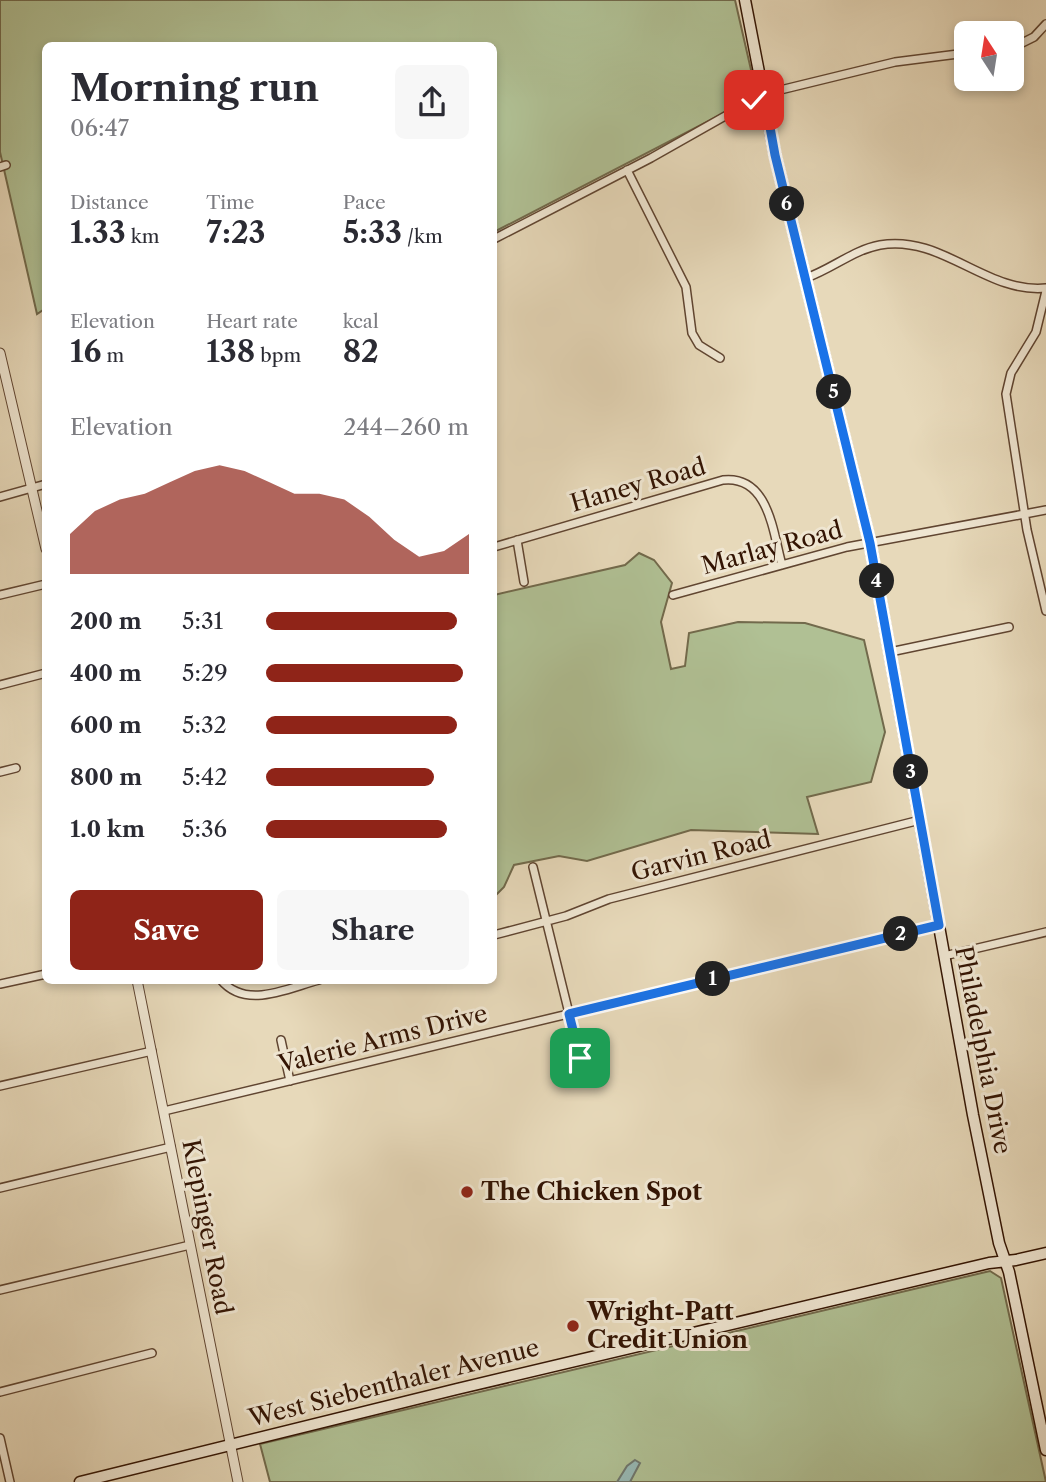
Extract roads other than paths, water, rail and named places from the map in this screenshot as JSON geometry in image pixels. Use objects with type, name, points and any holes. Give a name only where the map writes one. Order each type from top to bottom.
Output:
[{"type":"main road","name":"Philadelphia Drive","points":[[746,0],[775,155],[870,543],[974,1117],[999,1243],[1046,1450]]},
{"type":"main road","name":"West Siebenthaler Avenue","points":[[80,1482],[612,1352],[989,1263],[1046,1253]]},
{"type":"street","points":[[1024,44],[1044,30]]},
{"type":"street","points":[[497,237],[627,170],[764,94],[895,62],[954,54]]},
{"type":"street","points":[[627,170],[685,287],[692,333],[699,345],[720,358]]},
{"type":"street","points":[[806,278],[867,249],[904,244],[934,250],[1002,282],[1046,290],[1036,332],[1011,373],[1006,394],[1025,514],[1046,611]]},
{"type":"street","points":[[0,353],[42,533]]},
{"type":"street","name":"Haney Road","points":[[497,546],[723,480],[736,480],[751,486],[762,498],[782,565]]},
{"type":"street","points":[[0,497],[42,485]]},
{"type":"street","name":"Marlay Road","points":[[673,595],[870,543],[1046,510]]},
{"type":"street","points":[[517,540],[524,582]]},
{"type":"street","points":[[0,595],[42,585]]},
{"type":"street","points":[[890,652],[1009,627]]},
{"type":"street","points":[[0,685],[42,674]]},
{"type":"street","points":[[0,772],[16,768]]},
{"type":"street","name":"Garvin Road","points":[[497,934],[547,922],[609,899],[919,820]]},
{"type":"street","points":[[533,867],[580,1058]]},
{"type":"street","name":"Valerie Arms Drive","points":[[164,1111],[939,925]]},
{"type":"street","points":[[944,956],[1046,932]]},
{"type":"street","points":[[0,984],[42,975]]},
{"type":"street","name":"Klepinger Road","points":[[138,984],[238,1482]]},
{"type":"street","points":[[224,984],[231,990],[253,996],[303,984]]},
{"type":"street","points":[[281,1041],[290,1081]]},
{"type":"street","points":[[0,1086],[152,1051]]},
{"type":"street","points":[[0,1188],[171,1147]]},
{"type":"street","points":[[0,1290],[190,1245]]},
{"type":"street","points":[[0,1392],[152,1353]]},
{"type":"street","points":[[0,1442],[10,1482]]},
{"type":"water","points":[[635,1460],[640,1463],[630,1482],[617,1482],[627,1466]]},
{"type":"place","name":"The Chicken Spot","points":[[467,1192]]},
{"type":"place","name":"Wright-Patt Credit Union","points":[[573,1326]]}]
